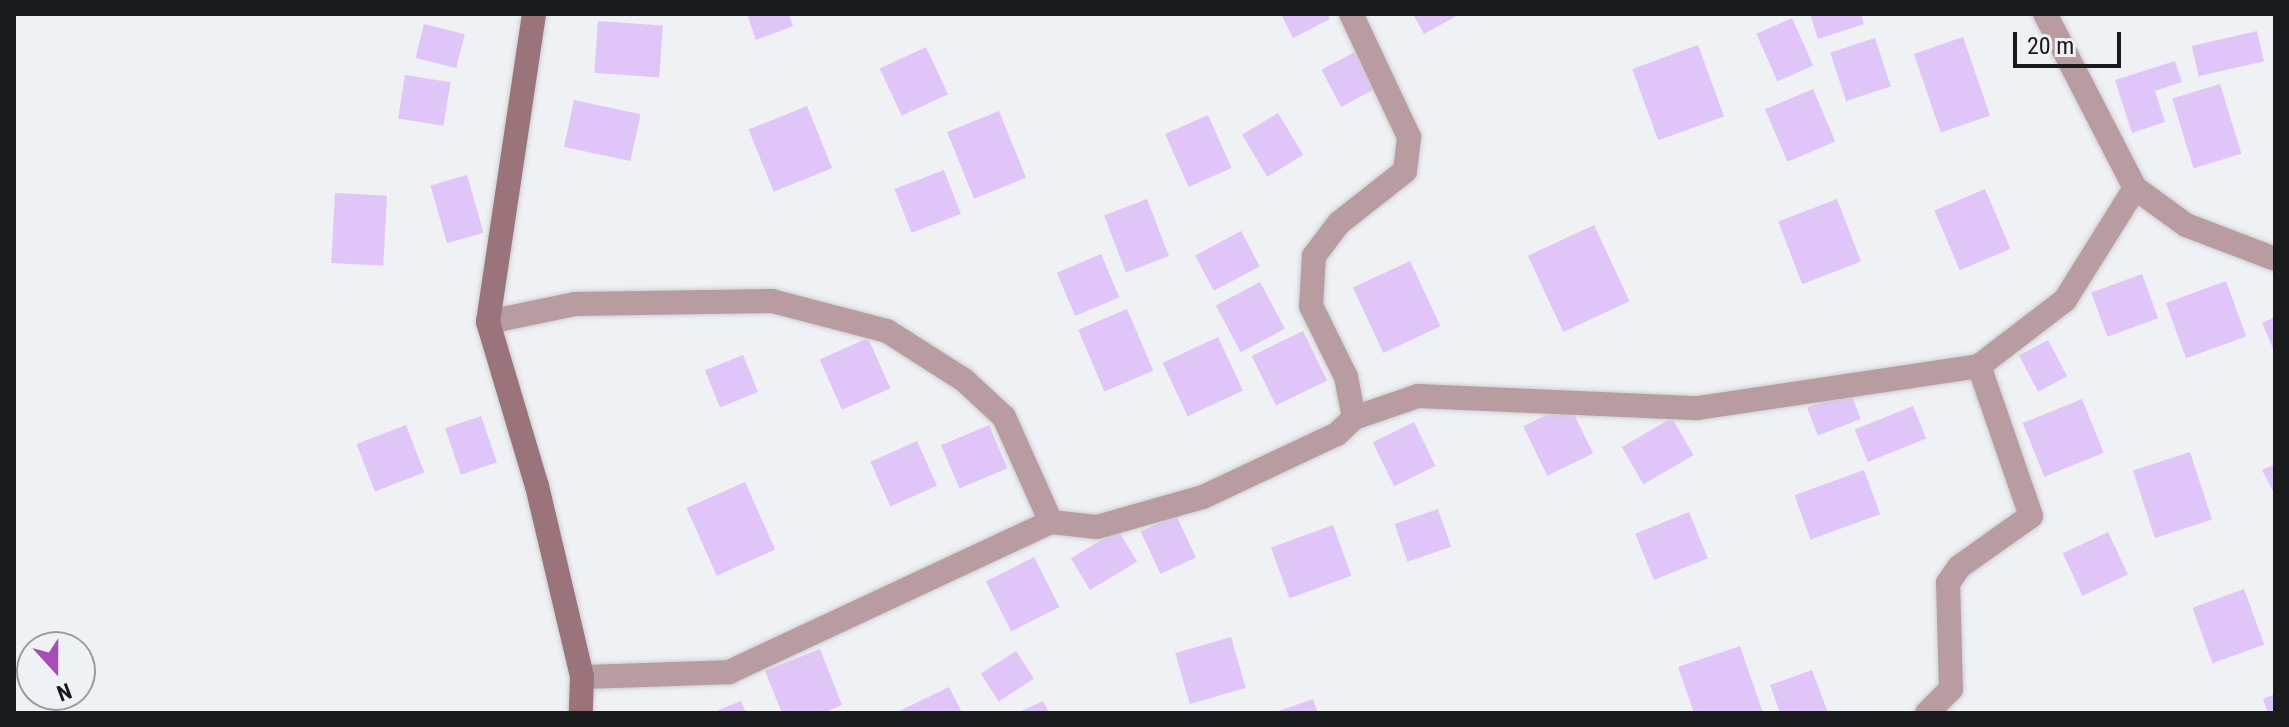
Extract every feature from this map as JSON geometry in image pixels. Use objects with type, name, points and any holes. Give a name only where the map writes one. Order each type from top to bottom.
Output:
[{"type":"street","points":[[534,14],[488,322],[537,486],[582,677],[581,713]]},
{"type":"street","points":[[1351,14],[1409,137],[1405,171],[1339,223],[1314,256],[1311,306],[1346,377],[1354,418]]},
{"type":"street","points":[[2045,14],[2135,188],[2186,225],[2275,259]]},
{"type":"street","points":[[582,677],[729,672],[1051,522],[1097,527],[1203,497],[1337,434],[1354,418],[1418,396],[1698,408],[1979,366],[2065,300],[2135,188]]},
{"type":"street","points":[[488,322],[575,304],[772,301],[887,331],[964,380],[1004,417],[1051,522]]},
{"type":"street","points":[[1927,713],[1951,689],[1948,583],[1959,567],[2031,516],[1979,366]]},
{"type":"building","points":[[747,14],[789,14],[793,26],[756,40]]},
{"type":"building","points":[[1281,14],[1327,14],[1330,19],[1293,38]]},
{"type":"building","points":[[1413,14],[1460,14],[1424,34]]},
{"type":"building","points":[[1810,14],[1861,14],[1864,24],[1818,39]]},
{"type":"building","points":[[1792,18],[1813,66],[1778,81],[1756,34]]},
{"type":"building","points":[[598,21],[663,26],[659,77],[594,73]]},
{"type":"building","points":[[424,24],[465,34],[456,68],[416,58]]},
{"type":"building","points":[[2257,31],[2264,61],[2199,76],[2192,46]]},
{"type":"building","points":[[1963,37],[1990,115],[1941,132],[1914,54]]},
{"type":"building","points":[[1875,38],[1891,87],[1846,101],[1830,53]]},
{"type":"building","points":[[1698,45],[1724,116],[1658,140],[1632,69]]},
{"type":"building","points":[[926,47],[948,94],[902,116],[880,69]]},
{"type":"building","points":[[1355,52],[1375,89],[1341,107],[1321,70]]},
{"type":"building","points":[[2175,61],[2182,82],[2155,91],[2165,122],[2132,133],[2115,80]]},
{"type":"building","points":[[405,75],[450,82],[444,126],[398,118]]},
{"type":"building","points":[[2220,84],[2241,154],[2194,168],[2172,99]]},
{"type":"building","points":[[1813,89],[1835,141],[1787,162],[1765,109]]},
{"type":"building","points":[[574,100],[641,114],[631,161],[564,147]]},
{"type":"building","points":[[807,106],[832,168],[774,192],[749,130]]},
{"type":"building","points":[[999,111],[1026,178],[974,199],[947,132]]},
{"type":"building","points":[[1278,113],[1303,155],[1267,177],[1242,135]]},
{"type":"building","points":[[1208,115],[1232,168],[1189,187],[1165,134]]},
{"type":"building","points":[[944,170],[961,214],[911,233],[895,189]]},
{"type":"building","points":[[467,175],[484,233],[447,243],[430,185]]},
{"type":"building","points":[[1985,189],[2010,249],[1960,270],[1934,210]]},
{"type":"building","points":[[335,193],[387,196],[383,266],[331,263]]},
{"type":"building","points":[[1147,199],[1169,256],[1126,272],[1104,215]]},
{"type":"building","points":[[1837,199],[1861,262],[1802,284],[1778,222]]},
{"type":"building","points":[[1594,225],[1629,301],[1563,332],[1528,256]]},
{"type":"building","points":[[1241,231],[1260,266],[1214,291],[1195,255]]},
{"type":"building","points":[[1101,254],[1119,297],[1075,316],[1057,273]]},
{"type":"building","points":[[1410,261],[1440,326],[1383,353],[1353,288]]},
{"type":"building","points":[[2142,274],[2158,318],[2107,337],[2091,292]]},
{"type":"building","points":[[2226,281],[2246,336],[2186,358],[2166,303]]},
{"type":"building","points":[[1260,282],[1285,329],[1241,352],[1216,305]]},
{"type":"building","points":[[1127,309],[1153,371],[1104,391],[1078,330]]},
{"type":"building","points":[[2275,317],[2275,353],[2262,323]]},
{"type":"building","points":[[1303,331],[1327,380],[1276,405],[1252,356]]},
{"type":"building","points":[[1218,337],[1243,390],[1188,416],[1163,363]]},
{"type":"building","points":[[868,338],[890,388],[842,410],[820,360]]},
{"type":"building","points":[[2048,340],[2067,376],[2038,392],[2019,355]]},
{"type":"building","points":[[743,355],[758,392],[720,407],[705,370]]},
{"type":"building","points":[[1850,391],[1861,419],[1818,435],[1807,407]]},
{"type":"building","points":[[2082,399],[2104,453],[2044,477],[2023,423]]},
{"type":"building","points":[[1569,404],[1593,453],[1547,476],[1523,426]]},
{"type":"building","points":[[1913,406],[1926,438],[1868,462],[1855,430]]},
{"type":"building","points":[[481,416],[497,462],[461,475],[445,428]]},
{"type":"building","points":[[1672,418],[1694,455],[1643,484],[1622,447]]},
{"type":"building","points":[[1414,422],[1435,466],[1394,486],[1373,442]]},
{"type":"building","points":[[406,425],[424,473],[375,492],[357,444]]},
{"type":"building","points":[[989,425],[1007,468],[959,489],[941,445]]},
{"type":"building","points":[[917,441],[937,486],[890,507],[870,462]]},
{"type":"building","points":[[2190,452],[2212,520],[2155,538],[2133,471]]},
{"type":"building","points":[[2275,464],[2275,495],[2262,470]]},
{"type":"building","points":[[1864,470],[1880,514],[1811,539],[1794,495]]},
{"type":"building","points":[[745,482],[775,550],[717,576],[687,508]]},
{"type":"building","points":[[1438,509],[1451,547],[1408,562],[1395,524]]},
{"type":"building","points":[[1689,512],[1708,558],[1654,580],[1635,534]]},
{"type":"building","points":[[1176,515],[1196,558],[1161,574],[1141,531]]},
{"type":"building","points":[[1333,525],[1351,576],[1289,598],[1271,548]]},
{"type":"building","points":[[1118,530],[1137,562],[1090,590],[1071,558]]},
{"type":"building","points":[[2108,532],[2128,575],[2083,596],[2063,553]]},
{"type":"building","points":[[1034,557],[1059,607],[1011,631],[986,582]]},
{"type":"building","points":[[2244,589],[2264,644],[2212,663],[2192,608]]},
{"type":"building","points":[[1231,637],[1246,688],[1190,704],[1175,653]]},
{"type":"building","points":[[1740,646],[1763,713],[1694,713],[1678,667]]},
{"type":"building","points":[[820,649],[842,705],[823,713],[782,713],[765,671]]},
{"type":"building","points":[[1016,651],[1034,679],[999,702],[981,674]]},
{"type":"building","points":[[1812,670],[1828,713],[1780,713],[1770,685]]},
{"type":"building","points":[[949,687],[962,713],[895,713]]},
{"type":"building","points":[[2275,694],[2275,713],[2268,713],[2263,699]]},
{"type":"building","points":[[1313,699],[1318,713],[1273,713]]},
{"type":"building","points":[[741,701],[746,713],[711,713]]},
{"type":"building","points":[[1043,701],[1049,713],[1017,713]]}]
